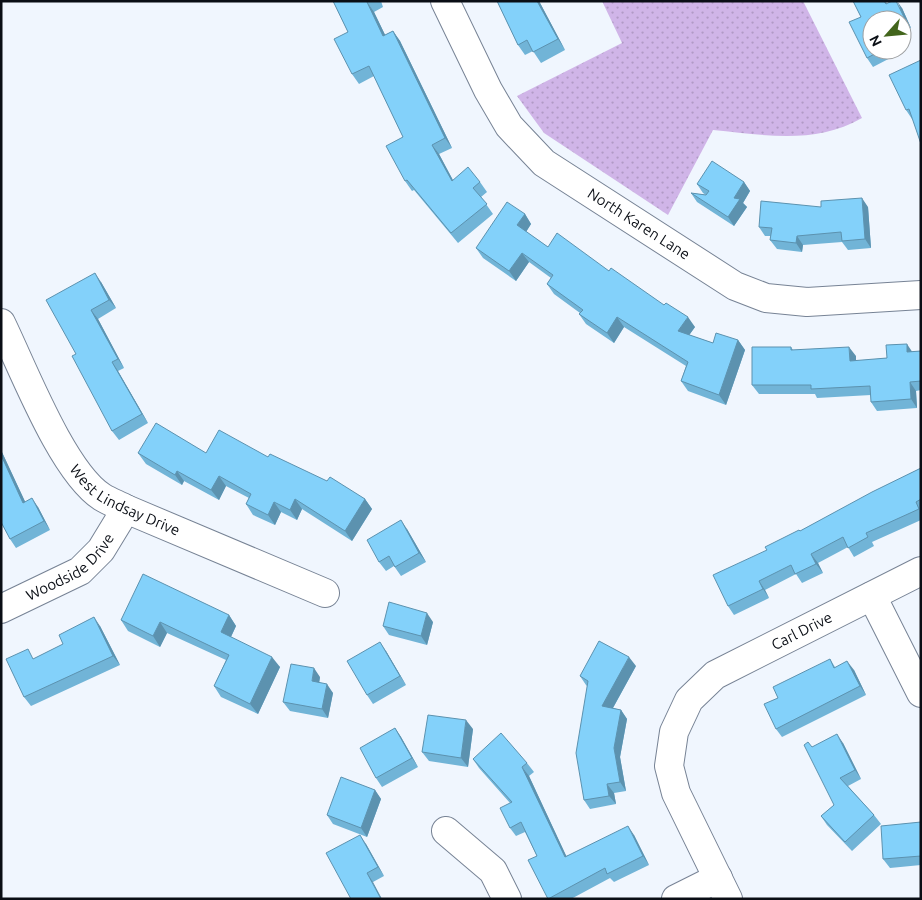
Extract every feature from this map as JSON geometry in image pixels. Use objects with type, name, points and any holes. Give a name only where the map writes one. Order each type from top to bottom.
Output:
[{"type":"street","name":"North Karen Lane","points":[[445,1],[488,90],[509,126],[544,163],[735,286],[766,298],[807,302],[921,295]]},
{"type":"street","name":"West Lindsay Drive","points":[[1,323],[54,434],[74,467],[101,496],[126,509],[325,593]]},
{"type":"street","name":"Woodside Drive","points":[[1,609],[80,571],[101,550],[126,509]]},
{"type":"street","name":"Carl Drive","points":[[723,888],[676,793],[670,766],[674,732],[689,700],[715,675],[921,571]]},
{"type":"street","points":[[872,596],[921,693]]},
{"type":"street","points":[[446,830],[493,871],[507,899]]},
{"type":"street","points":[[676,899],[723,888]]},
{"type":"shaded area","points":[[602,1],[803,1],[862,118],[826,132],[808,135],[771,136],[713,130],[668,215],[544,133],[517,96],[622,43]]},
{"type":"building","points":[[333,1],[368,1],[383,36],[393,31],[445,138],[432,145],[452,181],[468,167],[480,182],[473,188],[487,204],[451,233],[407,180],[405,181],[386,146],[403,137],[369,66],[352,74],[334,39],[348,32]]},
{"type":"building","points":[[497,1],[537,1],[558,39],[533,52],[527,40],[518,45]]},
{"type":"building","points":[[853,1],[884,1],[886,4],[896,1],[900,10],[862,10],[862,48],[849,22],[861,17]]},
{"type":"building","points":[[921,60],[921,144],[909,109],[906,110],[889,75]]},
{"type":"building","points":[[712,161],[744,182],[734,198],[740,199],[728,217],[691,193],[706,195],[709,191],[697,184]]},
{"type":"building","points":[[862,198],[865,239],[842,241],[841,232],[797,236],[796,243],[770,240],[772,228],[759,227],[761,201],[821,207],[821,201]]},
{"type":"building","points":[[507,202],[525,214],[517,225],[548,247],[557,233],[609,271],[611,268],[664,305],[666,303],[688,317],[678,331],[713,343],[716,333],[738,340],[719,395],[681,381],[688,362],[617,317],[607,333],[579,314],[583,310],[547,284],[553,275],[522,253],[509,271],[476,248]]},
{"type":"building","points":[[95,273],[109,300],[91,310],[118,359],[112,362],[142,414],[112,431],[72,356],[76,354],[46,300]]},
{"type":"building","points":[[907,344],[907,352],[921,351],[921,381],[910,382],[911,399],[871,402],[870,386],[811,389],[811,385],[752,385],[752,347],[791,347],[791,350],[849,347],[850,361],[887,358],[886,345]]},
{"type":"building","points":[[156,423],[206,453],[219,430],[268,457],[270,454],[327,481],[330,477],[365,499],[345,531],[295,499],[290,510],[274,502],[268,515],[246,504],[251,494],[219,476],[211,490],[177,471],[175,475],[138,453]]},
{"type":"building","points":[[1,455],[23,503],[32,498],[44,521],[10,539],[1,522]]},
{"type":"building","points":[[921,468],[921,499],[916,502],[919,509],[866,533],[868,537],[848,548],[843,537],[811,554],[816,564],[795,574],[791,565],[759,581],[763,589],[728,606],[713,575],[767,550],[765,547],[800,531]]},
{"type":"building","points":[[401,520],[419,553],[395,567],[389,556],[379,562],[367,540]]},
{"type":"building","points":[[143,574],[229,615],[221,632],[272,657],[250,704],[214,686],[229,655],[160,622],[153,636],[121,620]]},
{"type":"building","points":[[389,602],[427,613],[421,636],[383,626]]},
{"type":"building","points":[[94,617],[113,656],[24,697],[6,659],[28,649],[33,659],[63,644],[59,635]]},
{"type":"building","points":[[599,641],[629,657],[602,706],[621,710],[614,748],[620,782],[607,784],[609,796],[584,800],[576,753],[588,681],[580,676]]},
{"type":"building","points":[[380,642],[400,676],[367,695],[347,661]]},
{"type":"building","points":[[830,659],[834,668],[847,661],[860,686],[776,729],[764,704],[778,698],[773,687]]},
{"type":"building","points":[[291,664],[314,668],[312,681],[327,684],[322,709],[283,702]]},
{"type":"building","points":[[428,715],[466,720],[461,758],[422,752]]},
{"type":"building","points":[[395,728],[412,758],[376,778],[360,748]]},
{"type":"building","points":[[501,733],[527,763],[522,767],[565,857],[628,826],[643,856],[607,874],[605,868],[548,899],[528,860],[537,856],[521,822],[510,828],[500,808],[512,802],[473,759]]},
{"type":"building","points":[[837,734],[855,770],[840,778],[874,815],[845,842],[821,816],[834,805],[804,745],[808,742],[812,747]]},
{"type":"building","points":[[341,777],[375,790],[361,828],[327,815]]},
{"type":"building","points":[[921,822],[921,856],[883,859],[881,826]]},
{"type":"building","points":[[360,835],[378,867],[367,873],[381,899],[351,899],[326,853]]}]
